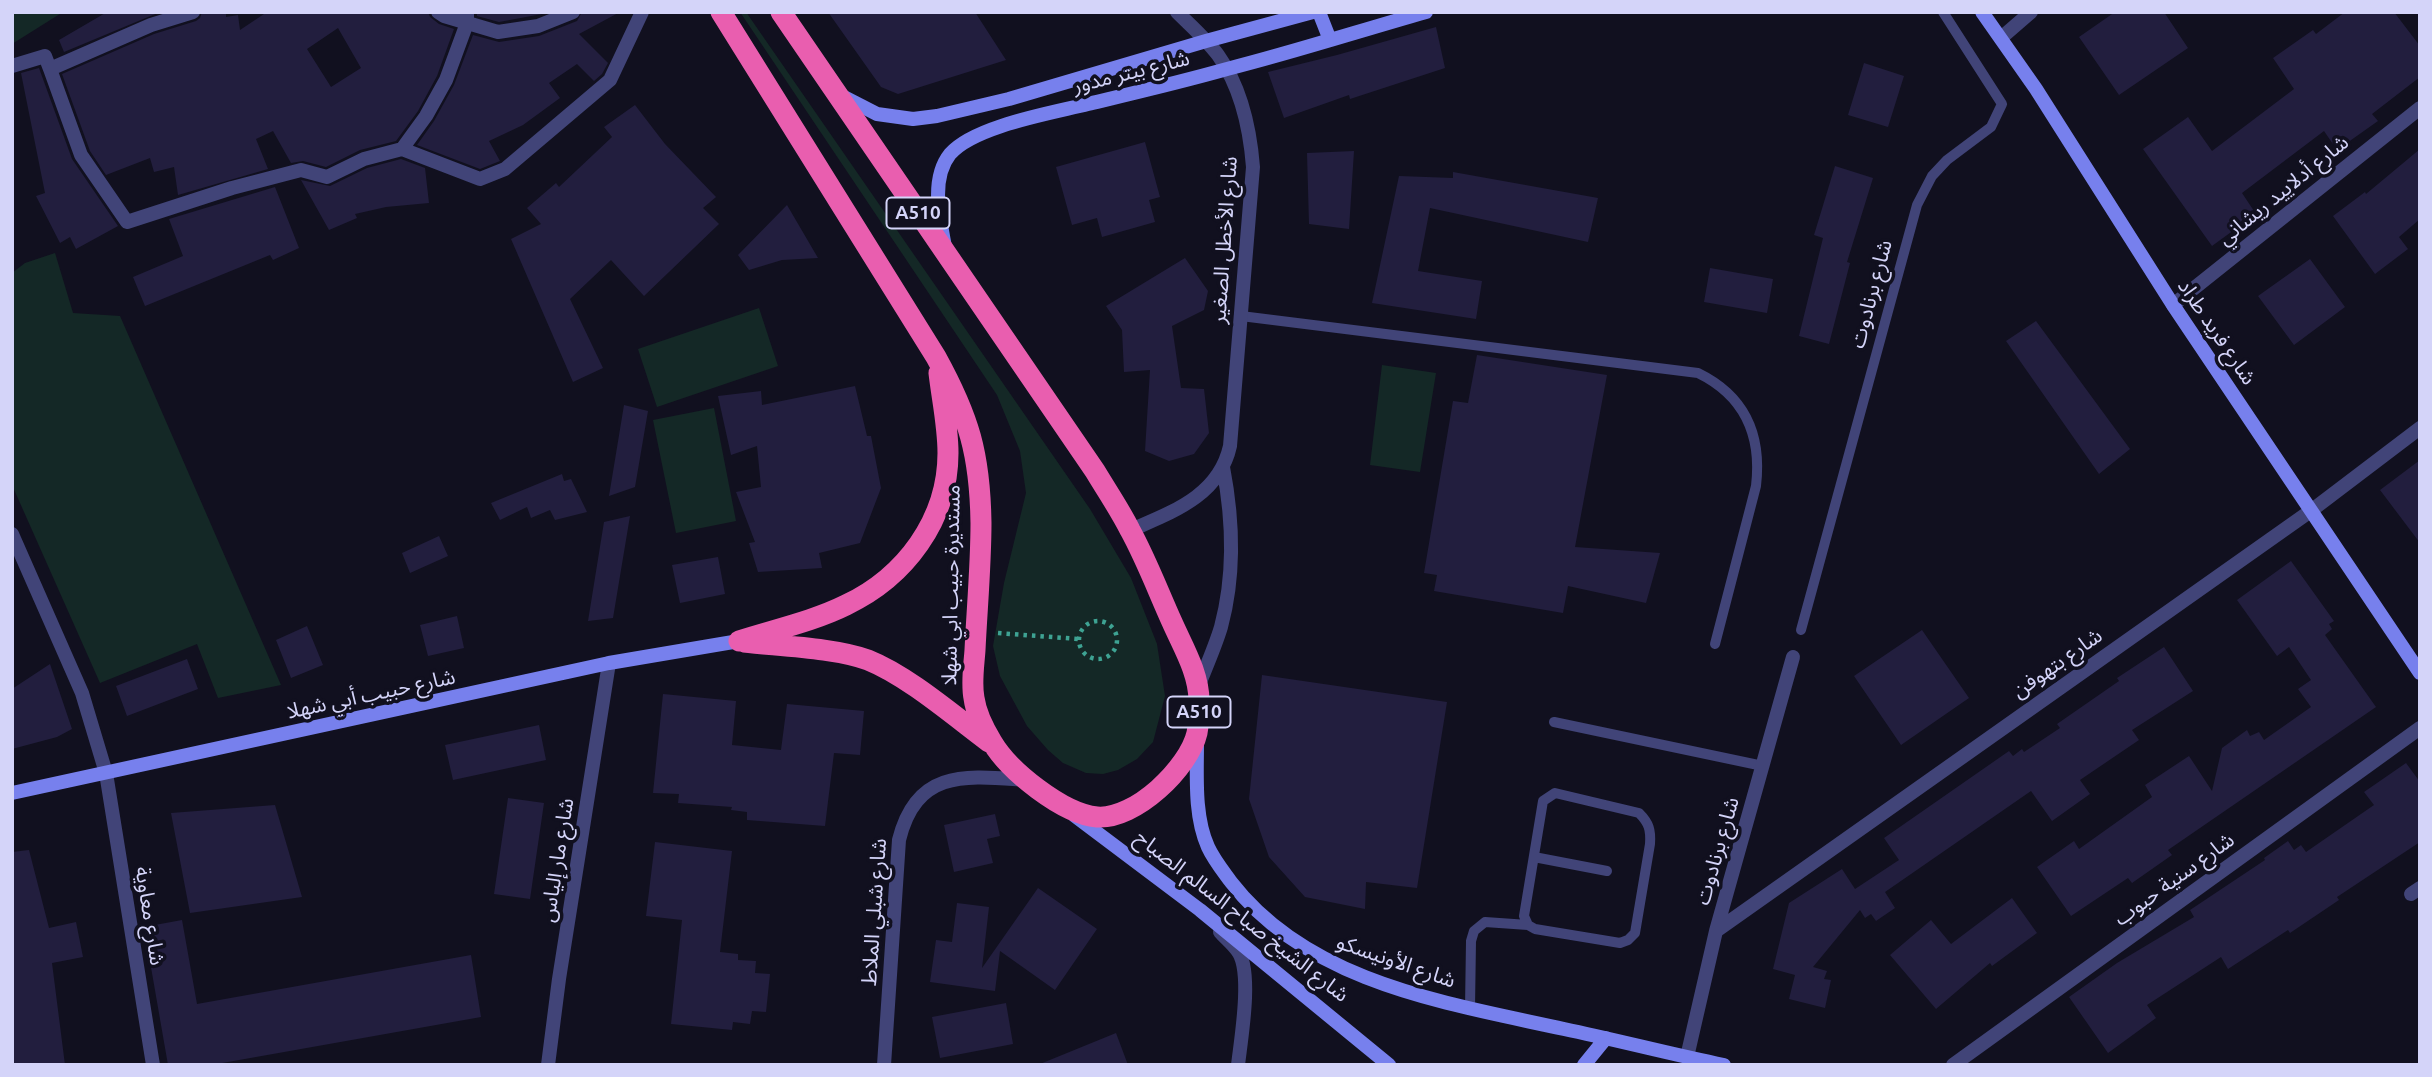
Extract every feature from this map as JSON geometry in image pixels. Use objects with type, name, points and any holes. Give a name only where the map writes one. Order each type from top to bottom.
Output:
[{"type":"highway","name":"A510","points":[[781,12],[946,254]]},
{"type":"highway","name":"A510","points":[[722,14],[936,357]]},
{"type":"highway","name":"مستديرة حبيب ابي شهلا","points":[[936,357],[971,430],[979,479],[981,525],[973,697],[981,720],[994,746],[1056,803],[1098,817],[1114,815],[1147,798],[1183,763],[1197,734],[1198,687],[1189,659],[1130,530],[1057,413],[946,254]]},
{"type":"highway","points":[[739,641],[842,607],[862,597],[883,583],[919,546],[939,508],[946,478],[946,422],[936,357]]},
{"type":"highway","points":[[739,641],[867,659],[897,676],[994,746]]},
{"type":"street","points":[[50,69],[151,25],[193,12]]},
{"type":"street","points":[[438,12],[467,18],[498,32],[538,26],[573,12]]},
{"type":"street","points":[[12,66],[44,56],[81,155],[127,222],[232,188],[302,170],[327,177],[364,159],[402,149],[480,179],[505,169],[610,80],[642,12]]},
{"type":"street","name":"شارع الأخطل الصغير","points":[[1177,12],[1206,41],[1227,69],[1246,123],[1253,167],[1230,446],[1223,467]]},
{"type":"street","name":"شارع بيتر مدور","points":[[836,92],[877,114],[913,119],[937,116],[1009,99],[1312,12]]},
{"type":"street","points":[[1319,12],[1330,40]]},
{"type":"street","name":"شارع بيتر مدور","points":[[946,254],[938,200],[939,184],[948,157],[968,140],[1024,120],[1227,69],[1426,12]]},
{"type":"street","name":"شارع فريد طراد","points":[[1982,12],[2173,305],[2420,673]]},
{"type":"street","points":[[2001,38],[2031,12]]},
{"type":"street","points":[[402,149],[426,116],[446,80],[467,18]]},
{"type":"street","name":"شارع أدلاييد ريشاني","points":[[2173,305],[2420,108]]},
{"type":"street","name":"شارع بتهوفن","points":[[1717,931],[2312,510],[2420,428]]},
{"type":"street","points":[[1130,530],[1187,504],[1214,482],[1223,467]]},
{"type":"street","points":[[1198,687],[1221,625],[1230,562],[1230,508],[1223,467]]},
{"type":"street","name":"شارع معاوية","points":[[12,534],[82,693],[106,773],[153,1065]]},
{"type":"street","name":"شارع حبيب أبي شهلا","points":[[12,793],[609,663],[739,641]]},
{"type":"street","name":"شارع برنادوت","points":[[1687,1057],[1717,931],[1793,657]]},
{"type":"street","name":"شارع مار إلياس","points":[[548,1065],[609,663]]},
{"type":"street","name":"شارع سنية حبوب","points":[[1953,1065],[2420,728]]},
{"type":"street","name":"شارع الأونيسكو","points":[[1197,734],[1201,825],[1208,847],[1220,868],[1255,910],[1302,947],[1328,961],[1417,994],[1724,1065]]},
{"type":"street","name":"شارع شبلي الملاط","points":[[884,1065],[899,840],[908,815],[915,804],[938,785],[965,776],[1028,779]]},
{"type":"street","name":"شارع الشيخ صباح السالم الصباح","points":[[1056,803],[1200,910],[1389,1065]]},
{"type":"street","points":[[1200,910],[1239,954],[1244,969],[1244,1017],[1238,1065]]},
{"type":"street","points":[[1584,1065],[1606,1038]]},
{"type":"lane","name":"شارع برنادوت","points":[[1801,630],[1916,205],[1932,176],[1947,160],[1992,127],[2001,104],[1943,12]]},
{"type":"lane","points":[[1241,316],[1698,373],[1713,381],[1744,412],[1753,430],[1758,467],[1756,486],[1715,644]]},
{"type":"lane","points":[[1555,722],[1763,766]]},
{"type":"lane","points":[[1470,1008],[1471,941],[1474,931],[1485,922],[1528,925],[1535,929],[1620,943],[1635,933],[1651,831],[1647,821],[1639,813],[1555,793],[1543,801],[1524,916],[1528,925]]},
{"type":"lane","points":[[1534,857],[1607,871]]},
{"type":"path","points":[[1097,620],[1113,628],[1117,640],[1113,652],[1095,659],[1084,654],[1078,639],[1085,625],[1097,620]]},
{"type":"path","points":[[976,631],[1078,639]]},
{"type":"green space","points":[[12,12],[63,12],[12,44]]},
{"type":"green space","points":[[740,12],[746,12],[1090,509],[1131,578],[1157,644],[1165,696],[1153,742],[1137,759],[1118,770],[1103,774],[1086,773],[1063,763],[1027,726],[1000,676],[993,646],[1004,583],[1026,493],[1020,451],[997,395]]},
{"type":"green space","points":[[55,253],[73,313],[120,316],[281,685],[218,698],[197,644],[100,683],[12,485],[12,273],[25,263]]},
{"type":"green space","points":[[759,308],[778,366],[657,407],[638,349]]},
{"type":"green space","points":[[1382,365],[1436,373],[1420,472],[1370,465]]},
{"type":"green space","points":[[714,408],[736,521],[676,533],[653,420]]},
{"type":"building","points":[[107,12],[160,12],[64,52],[59,40]]},
{"type":"building","points":[[202,12],[226,12],[226,17],[238,15],[240,30],[267,12],[428,12],[439,24],[454,29],[437,76],[418,111],[396,141],[360,150],[326,167],[303,161],[291,163],[273,131],[256,139],[268,169],[178,195],[174,167],[154,172],[150,158],[106,175],[90,151],[62,74],[154,34],[200,18]],"holes":[[[338,28],[361,68],[331,87],[307,49]]]},
{"type":"building","points":[[477,12],[542,14],[499,22],[477,16]]},
{"type":"building","points":[[582,12],[620,12],[579,34],[608,63],[602,74],[594,81],[577,64],[549,83],[560,98],[523,125],[489,141],[500,161],[480,169],[417,145],[454,85],[473,35],[499,42],[539,36],[577,21]]},
{"type":"building","points":[[828,12],[975,12],[1006,60],[898,94],[881,87]]},
{"type":"building","points":[[2115,12],[2164,12],[2188,48],[2119,95],[2079,37]]},
{"type":"building","points":[[2345,12],[2394,12],[2420,46],[2420,77],[2372,114],[2378,121],[2337,150],[2324,131],[2242,193],[2256,214],[2212,246],[2143,149],[2188,117],[2212,151],[2294,89],[2273,58],[2313,30],[2316,34]]},
{"type":"building","points":[[1436,27],[1445,68],[1350,99],[1349,95],[1284,118],[1268,72]]},
{"type":"building","points":[[1864,63],[1904,76],[1888,127],[1848,115]]},
{"type":"building","points":[[39,68],[72,159],[118,226],[76,249],[70,237],[60,243],[36,196],[45,193],[21,73]]},
{"type":"building","points":[[635,105],[665,144],[716,197],[703,208],[719,224],[644,296],[611,260],[570,299],[603,368],[573,382],[511,239],[541,224],[527,208],[556,183],[559,187],[612,137],[604,127]]},
{"type":"building","points":[[1145,142],[1160,197],[1149,200],[1155,222],[1102,237],[1097,218],[1072,225],[1056,167]]},
{"type":"building","points":[[2420,149],[2420,219],[2399,237],[2408,249],[2375,274],[2333,216],[2365,192],[2366,194]]},
{"type":"building","points":[[1354,151],[1349,229],[1309,224],[1307,153]]},
{"type":"building","points":[[401,159],[425,168],[429,203],[386,207],[355,214],[357,218],[329,230],[301,180],[330,186],[367,168]]},
{"type":"building","points":[[1835,166],[1873,178],[1847,262],[1850,263],[1829,344],[1799,336],[1823,238],[1814,235]]},
{"type":"building","points":[[1453,172],[1598,198],[1588,242],[1430,208],[1418,271],[1482,281],[1476,319],[1372,303],[1399,176],[1453,178]]},
{"type":"building","points":[[275,187],[299,248],[273,260],[270,255],[145,306],[133,277],[183,256],[169,219]]},
{"type":"building","points":[[787,205],[818,258],[782,260],[749,270],[738,255]]},
{"type":"building","points":[[1185,258],[1208,291],[1204,310],[1172,326],[1181,388],[1204,389],[1209,433],[1194,454],[1169,461],[1145,451],[1150,370],[1124,372],[1122,330],[1106,306]]},
{"type":"building","points":[[2310,259],[2345,307],[2294,345],[2258,296]]},
{"type":"building","points":[[1710,268],[1773,279],[1767,313],[1704,302]]},
{"type":"building","points":[[2036,321],[2130,449],[2099,474],[2006,341]]},
{"type":"building","points":[[1477,355],[1607,375],[1575,547],[1660,553],[1646,603],[1568,586],[1563,613],[1434,591],[1437,575],[1424,573],[1453,401],[1468,403]]},
{"type":"building","points":[[855,386],[867,436],[871,436],[881,488],[860,543],[819,553],[822,568],[758,572],[749,543],[755,542],[736,492],[761,487],[757,446],[731,455],[718,396],[761,391],[762,405]]},
{"type":"building","points":[[624,405],[648,411],[635,487],[609,496]]},
{"type":"building","points":[[2420,460],[2420,543],[2380,490]]},
{"type":"building","points":[[562,474],[564,481],[571,479],[587,512],[555,520],[550,510],[531,518],[527,507],[500,520],[491,503]]},
{"type":"building","points":[[630,516],[613,618],[588,621],[604,522]]},
{"type":"building","points":[[439,536],[448,556],[410,573],[402,553]]},
{"type":"building","points":[[718,557],[725,594],[680,603],[672,565]]},
{"type":"building","points":[[2291,561],[2334,621],[2329,624],[2332,629],[2325,635],[2376,707],[2168,850],[2172,855],[2132,883],[2128,878],[2071,916],[2037,867],[2074,841],[2079,849],[2152,797],[2145,785],[2189,756],[2212,791],[2222,748],[2247,730],[2250,736],[2259,732],[2264,740],[2311,707],[2298,689],[2311,680],[2289,647],[2277,656],[2237,600]]},
{"type":"building","points":[[457,616],[464,648],[428,656],[420,625]]},
{"type":"building","points":[[307,626],[323,665],[291,678],[276,640]]},
{"type":"building","points":[[1922,630],[1969,698],[1901,745],[1854,676]]},
{"type":"building","points":[[2164,647],[2193,691],[2132,730],[2139,740],[2080,780],[2090,794],[2052,821],[2031,791],[1885,892],[1895,908],[1876,921],[1871,914],[1865,918],[1860,910],[1813,967],[1827,971],[1824,979],[1831,980],[1825,1008],[1789,999],[1795,975],[1773,969],[1789,903],[1842,869],[1855,889],[1899,860],[1884,838],[2009,751],[2013,756],[2022,749],[2024,752],[2060,728],[2057,724],[2119,681],[2117,678]]},
{"type":"building","points":[[187,659],[198,689],[127,716],[116,686]]},
{"type":"building","points":[[50,664],[72,729],[57,737],[12,749],[12,689]]},
{"type":"building","points":[[1262,675],[1447,702],[1417,888],[1366,882],[1365,909],[1305,897],[1269,857],[1249,799]]},
{"type":"building","points":[[663,694],[736,701],[732,745],[781,750],[787,704],[864,711],[860,755],[834,753],[825,826],[747,820],[747,812],[731,810],[732,807],[678,803],[679,794],[653,793]]},
{"type":"building","points":[[539,725],[546,760],[453,780],[445,745]]},
{"type":"building","points":[[2406,763],[2420,782],[2420,842],[2337,897],[2339,900],[2290,933],[2288,930],[2228,969],[2221,957],[2147,1005],[2156,1018],[2108,1053],[2069,997],[2117,963],[2194,917],[2190,910],[2265,860],[2264,858],[2288,841],[2294,850],[2301,845],[2306,852],[2374,805],[2364,792]]},
{"type":"building","points":[[508,798],[544,803],[530,899],[494,894]]},
{"type":"building","points":[[275,805],[302,897],[190,913],[171,813]]},
{"type":"building","points":[[995,814],[1000,836],[987,839],[993,863],[954,872],[944,825]]},
{"type":"building","points":[[655,842],[732,851],[720,952],[738,954],[738,960],[756,961],[755,973],[770,974],[766,1012],[752,1011],[750,1024],[733,1022],[732,1030],[671,1024],[682,920],[646,916]]},
{"type":"building","points":[[29,850],[49,928],[76,922],[83,957],[52,963],[65,1065],[12,1065],[12,852]]},
{"type":"building","points":[[1038,888],[1097,929],[1055,990],[1000,951],[995,991],[930,982],[936,940],[952,942],[957,903],[989,907],[982,968]]},
{"type":"building","points":[[2012,898],[2037,933],[1992,966],[1990,963],[1936,1009],[1890,955],[1931,920],[1951,944]]},
{"type":"building","points":[[182,920],[197,1004],[471,955],[481,1017],[211,1065],[168,1065],[144,927]]},
{"type":"building","points":[[1006,1003],[1013,1044],[940,1058],[932,1017]]},
{"type":"building","points":[[1116,1033],[1128,1065],[1040,1065],[1040,1064]]}]
